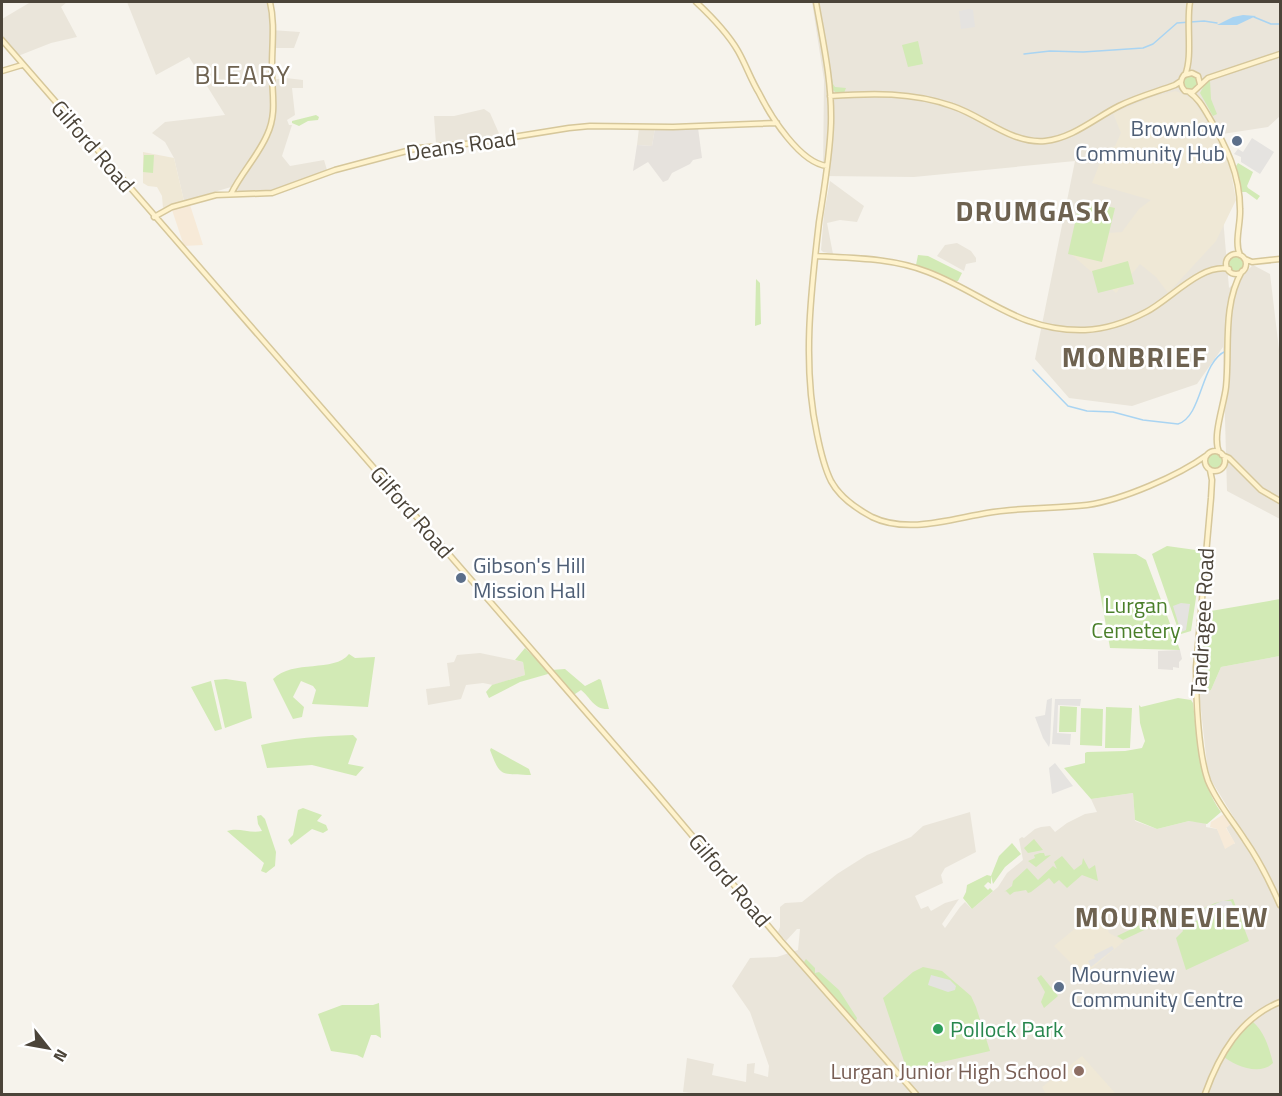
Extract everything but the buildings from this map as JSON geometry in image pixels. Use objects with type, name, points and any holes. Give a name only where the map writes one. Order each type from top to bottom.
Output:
[{"type":"street","points":[[231,194],[267,136],[273,113],[273,22],[270,2]]},
{"type":"street","points":[[696,2],[723,30],[738,50],[757,91],[777,123],[811,160],[828,166]]},
{"type":"street","points":[[816,2],[827,59],[831,123],[828,166],[816,256],[809,357],[811,407],[820,450],[832,482],[853,505],[874,518],[907,525],[1009,510],[1083,505],[1132,494],[1208,455],[1220,453],[1261,490],[1281,501]]},
{"type":"street","points":[[830,96],[893,94],[919,96],[965,110],[1015,137],[1039,141],[1069,134],[1123,104],[1181,81],[1188,66],[1190,2]]},
{"type":"street","name":"Gilford Road","points":[[2,40],[916,1095]]},
{"type":"street","points":[[1170,87],[1193,92],[1208,78],[1281,54]]},
{"type":"street","points":[[2,71],[22,65]]},
{"type":"street","points":[[1188,66],[1196,75],[1199,100]]},
{"type":"street","points":[[1185,75],[1208,78]]},
{"type":"street","points":[[1181,81],[1181,86],[1199,100],[1233,162],[1239,194],[1238,238],[1245,267]]},
{"type":"street","name":"Deans Road","points":[[154,217],[186,202],[216,195],[272,193],[335,170],[418,148],[480,143],[569,128],[777,123]]},
{"type":"street","points":[[1236,284],[1230,271],[1229,258],[1238,238]]},
{"type":"street","points":[[816,256],[903,264],[936,275],[1022,320],[1044,327],[1092,329],[1119,323],[1144,313],[1203,273],[1217,268],[1236,254],[1252,262]]},
{"type":"street","points":[[1209,469],[1206,463],[1217,438],[1226,386],[1231,308],[1236,284],[1245,267],[1252,262],[1281,259]]},
{"type":"street","points":[[1217,268],[1242,272]]},
{"type":"street","points":[[1217,438],[1220,453],[1225,461],[1224,465]]},
{"type":"street","points":[[1193,464],[1202,464],[1209,469],[1218,470],[1224,465],[1236,466]]},
{"type":"street","name":"Tandragee Road","points":[[1209,469],[1212,480],[1196,686],[1203,762],[1208,781],[1217,798],[1259,862],[1281,905]]},
{"type":"street","name":"Tandragee Road","points":[[1212,480],[1218,470]]},
{"type":"street","points":[[1205,1095],[1226,1047],[1257,1014],[1281,1002]]},
{"type":"shaded area","points":[[67,2],[61,7],[77,37],[51,43],[18,56],[2,36],[2,19],[29,3]]},
{"type":"shaded area","points":[[127,2],[267,2],[271,30],[300,32],[294,48],[271,48],[269,80],[286,78],[303,80],[303,88],[292,88],[295,115],[287,120],[289,125],[292,125],[282,156],[290,166],[324,160],[327,170],[277,190],[239,191],[231,187],[184,201],[174,158],[165,142],[152,133],[165,122],[225,115],[189,57],[156,75]]},
{"type":"shaded area","points":[[812,2],[1280,2],[1280,116],[1268,127],[1216,135],[1229,288],[1253,265],[1270,274],[1280,358],[1280,519],[1227,491],[1223,347],[1197,384],[1132,406],[1069,398],[1035,359],[1075,161],[914,177],[823,176],[824,80]]},
{"type":"shaded area","points":[[973,10],[975,27],[961,29],[959,11]]},
{"type":"shaded area","points":[[1176,91],[1193,99],[1220,144],[1230,167],[1236,200],[1216,241],[1168,293],[1156,277],[1140,264],[1116,293],[1072,255],[1097,224],[1109,233],[1122,232],[1139,209],[1151,200],[1092,183],[1105,150],[1115,146],[1121,133],[1113,113],[1155,96]]},
{"type":"shaded area","points":[[484,109],[490,113],[501,138],[436,144],[434,116],[454,116]]},
{"type":"shaded area","points":[[639,128],[655,128],[652,146],[637,145]]},
{"type":"shaded area","points":[[655,128],[698,128],[702,158],[693,160],[690,164],[672,173],[668,180],[663,182],[648,162],[633,171],[637,145],[652,146]]},
{"type":"shaded area","points":[[1252,138],[1274,152],[1260,174],[1241,162],[1241,157],[1234,154],[1238,149],[1243,152]]},
{"type":"shaded area","points":[[143,152],[174,158],[184,201],[163,208],[162,196],[157,187],[143,183]]},
{"type":"shaded area","points":[[830,181],[864,206],[857,222],[840,220],[827,223],[833,254],[821,250]]},
{"type":"shaded area","points":[[190,205],[203,245],[184,246],[172,210]]},
{"type":"shaded area","points":[[957,243],[971,251],[976,258],[976,262],[966,264],[964,271],[937,256],[945,245]]},
{"type":"shaded area","points":[[1181,603],[1190,604],[1186,630],[1181,632],[1173,606]]},
{"type":"shaded area","points":[[1180,650],[1182,659],[1179,662],[1179,668],[1158,669],[1158,651]]},
{"type":"shaded area","points":[[480,653],[523,662],[525,675],[493,685],[483,683],[466,685],[461,699],[428,705],[426,689],[450,686],[447,663],[454,662],[457,655]]},
{"type":"shaded area","points":[[1280,656],[1280,1094],[699,1094],[683,1092],[687,1058],[714,1064],[712,1075],[746,1082],[747,1064],[755,1063],[754,1073],[768,1077],[769,1066],[750,1012],[732,986],[750,958],[777,957],[798,950],[800,929],[797,929],[786,941],[778,932],[780,907],[785,903],[802,902],[837,874],[867,855],[911,837],[923,826],[970,812],[976,852],[945,868],[941,875],[943,883],[915,896],[921,909],[928,906],[931,911],[945,903],[959,899],[942,924],[945,928],[965,902],[972,909],[998,887],[1007,873],[1023,860],[1019,839],[1041,827],[1050,826],[1055,832],[1085,814],[1097,812],[1091,799],[1133,793],[1135,821],[1157,829],[1189,821],[1203,822],[1206,827],[1217,829],[1220,835],[1235,844],[1226,827],[1236,821],[1211,780],[1207,764],[1199,692],[1211,690],[1221,667]]},
{"type":"shaded area","points":[[1052,698],[1049,747],[1035,717],[1045,715],[1047,700]]},
{"type":"shaded area","points":[[1055,699],[1081,699],[1080,706],[1058,705],[1057,733],[1071,734],[1070,745],[1052,744]]},
{"type":"shaded area","points":[[1055,763],[1073,786],[1052,794],[1049,768]]},
{"type":"shaded area","points":[[1224,814],[1231,824],[1226,828],[1235,843],[1225,849],[1217,829],[1210,827],[1211,822]]},
{"type":"shaded area","points":[[1222,901],[1231,901],[1234,908],[1223,913],[1221,909],[1185,926],[1183,918]]},
{"type":"shaded area","points":[[1101,907],[1109,933],[1124,941],[1088,972],[1082,974],[1054,946]]},
{"type":"shaded area","points":[[1112,946],[1114,949],[1091,967],[1088,961],[1095,958],[1094,955]]},
{"type":"shaded area","points":[[931,975],[950,980],[956,986],[955,990],[948,992],[928,985]]},
{"type":"shaded area","name":"Lurgan Junior High School","points":[[1082,1056],[1116,1094],[1046,1094],[1042,1087]]},
{"type":"green space","points":[[821,20],[833,84],[835,87],[846,88],[844,93],[836,93],[832,89]]},
{"type":"green space","points":[[918,41],[923,64],[908,67],[902,45]]},
{"type":"green space","points":[[1190,75],[1198,83],[1190,91],[1182,83]]},
{"type":"green space","points":[[1210,80],[1211,99],[1217,114],[1213,116],[1200,93],[1206,82]]},
{"type":"green space","points":[[316,115],[319,117],[318,120],[308,121],[299,126],[292,123],[292,121]]},
{"type":"green space","points":[[144,155],[154,155],[153,173],[143,172]]},
{"type":"green space","points":[[1238,163],[1253,172],[1247,186],[1260,196],[1257,200],[1246,192],[1241,192],[1236,166]]},
{"type":"green space","points":[[1080,200],[1115,208],[1102,262],[1068,254]]},
{"type":"green space","points":[[918,255],[928,256],[962,273],[958,281],[916,265]]},
{"type":"green space","points":[[1236,255],[1244,263],[1236,271],[1228,263]]},
{"type":"green space","points":[[1128,261],[1134,284],[1098,293],[1092,271]]},
{"type":"green space","points":[[756,279],[760,283],[761,324],[755,326]]},
{"type":"green space","points":[[1215,453],[1223,461],[1215,469],[1207,461]]},
{"type":"green space","points":[[1167,546],[1203,551],[1191,631],[1181,634],[1152,554]]},
{"type":"green space","name":"Lurgan Cemetery","points":[[1093,553],[1136,554],[1146,560],[1180,650],[1110,648]]},
{"type":"green space","points":[[1280,599],[1280,656],[1221,667],[1211,690],[1201,692],[1205,612]]},
{"type":"green space","points":[[525,648],[547,670],[548,674],[520,682],[489,698],[486,692],[492,685],[525,675],[523,662],[515,660]]},
{"type":"green space","points":[[349,654],[355,658],[375,657],[368,707],[312,704],[316,690],[313,686],[301,681],[293,697],[304,707],[302,717],[293,719],[273,679],[291,669],[334,663]]},
{"type":"green space","points":[[565,669],[585,686],[601,680],[609,709],[596,706],[581,690],[572,696],[551,670]]},
{"type":"green space","points":[[214,680],[246,682],[252,718],[225,728]]},
{"type":"green space","points":[[211,681],[222,729],[215,731],[191,687]]},
{"type":"green space","points":[[1178,698],[1191,700],[1193,703],[1203,773],[1213,800],[1221,812],[1207,824],[1189,821],[1157,829],[1135,820],[1133,793],[1091,799],[1064,768],[1085,763],[1087,752],[1142,748],[1145,741],[1140,723],[1139,705],[1141,707]]},
{"type":"green space","points":[[1060,706],[1077,707],[1076,732],[1059,732]]},
{"type":"green space","points":[[1106,707],[1132,708],[1130,748],[1105,748]]},
{"type":"green space","points":[[1081,708],[1103,709],[1102,746],[1080,745]]},
{"type":"green space","points":[[353,735],[357,739],[348,764],[364,767],[356,776],[312,765],[267,768],[261,745],[307,738]]},
{"type":"green space","points":[[491,748],[529,769],[531,775],[503,773],[497,766]]},
{"type":"green space","points":[[303,808],[322,815],[317,821],[326,825],[328,830],[323,833],[312,829],[291,845],[288,840],[293,835],[298,810]]},
{"type":"green space","points":[[261,815],[265,819],[276,852],[275,866],[266,873],[261,871],[264,863],[227,831],[262,831],[257,816]]},
{"type":"green space","points":[[1034,839],[1043,850],[1028,853],[1024,848]]},
{"type":"green space","points":[[1012,843],[1021,854],[1005,867],[993,884],[991,876],[999,856]]},
{"type":"green space","points":[[1044,853],[1045,856],[1051,855],[1036,867],[1028,861]]},
{"type":"green space","points":[[1062,856],[1074,870],[1082,864],[1083,858],[1089,869],[1095,865],[1098,881],[1082,875],[1067,888],[1059,880],[1054,884],[1049,878],[1028,893],[1026,890],[1010,895],[1004,892],[1027,868],[1038,880],[1053,866],[1057,869],[1054,862]]},
{"type":"green space","points":[[987,875],[991,876],[991,884],[988,882],[984,886],[993,891],[972,909],[963,898],[967,885]]},
{"type":"green space","points":[[1233,899],[1249,941],[1186,970],[1176,938],[1183,931],[1179,920],[1215,903]]},
{"type":"green space","points":[[1169,911],[1170,918],[1123,940],[1117,936]]},
{"type":"green space","points":[[806,959],[815,968],[815,973],[819,972],[839,990],[857,1018],[856,1021],[806,965],[804,962]]},
{"type":"green space","name":"Pollock Park","points":[[923,967],[942,971],[971,996],[990,1051],[907,1070],[883,998],[913,972]]},
{"type":"green space","points":[[1041,975],[1058,996],[1044,1008],[1041,1002],[1045,992],[1037,978]]},
{"type":"green space","points":[[379,1003],[381,1038],[371,1035],[363,1058],[331,1051],[318,1014],[342,1005]]},
{"type":"green space","points":[[1252,1021],[1263,1035],[1273,1063],[1261,1069],[1240,1066],[1223,1056],[1229,1045]]},
{"type":"water","points":[[1256,16],[1237,25],[1217,25],[1233,17]]},
{"type":"waterway","points":[[1254,17],[1271,24],[1280,24]]},
{"type":"waterway","points":[[1024,54],[1143,48],[1153,44],[1177,23],[1204,21],[1217,23]]},
{"type":"waterway","points":[[1033,370],[1068,406],[1087,411],[1113,412],[1143,420],[1178,424],[1192,411],[1211,366],[1217,357],[1226,351]]},
{"type":"place","name":"Brownlow Community Hub","points":[[1237,141]]},
{"type":"place","name":"Gibson's Hill Mission Hall","points":[[461,578]]},
{"type":"place","name":"Mournview Community Centre","points":[[1059,987]]},
{"type":"place","name":"Pollock Park","points":[[938,1029]]},
{"type":"place","name":"Lurgan Junior High School","points":[[1079,1071]]},
{"type":"district","name":"BLEARY","points":[[243,75]]},
{"type":"district","name":"DRUMGASK","points":[[1033,211]]},
{"type":"district","name":"MONBRIEF","points":[[1135,357]]},
{"type":"district","name":"MOURNEVIEW","points":[[1172,917]]}]
